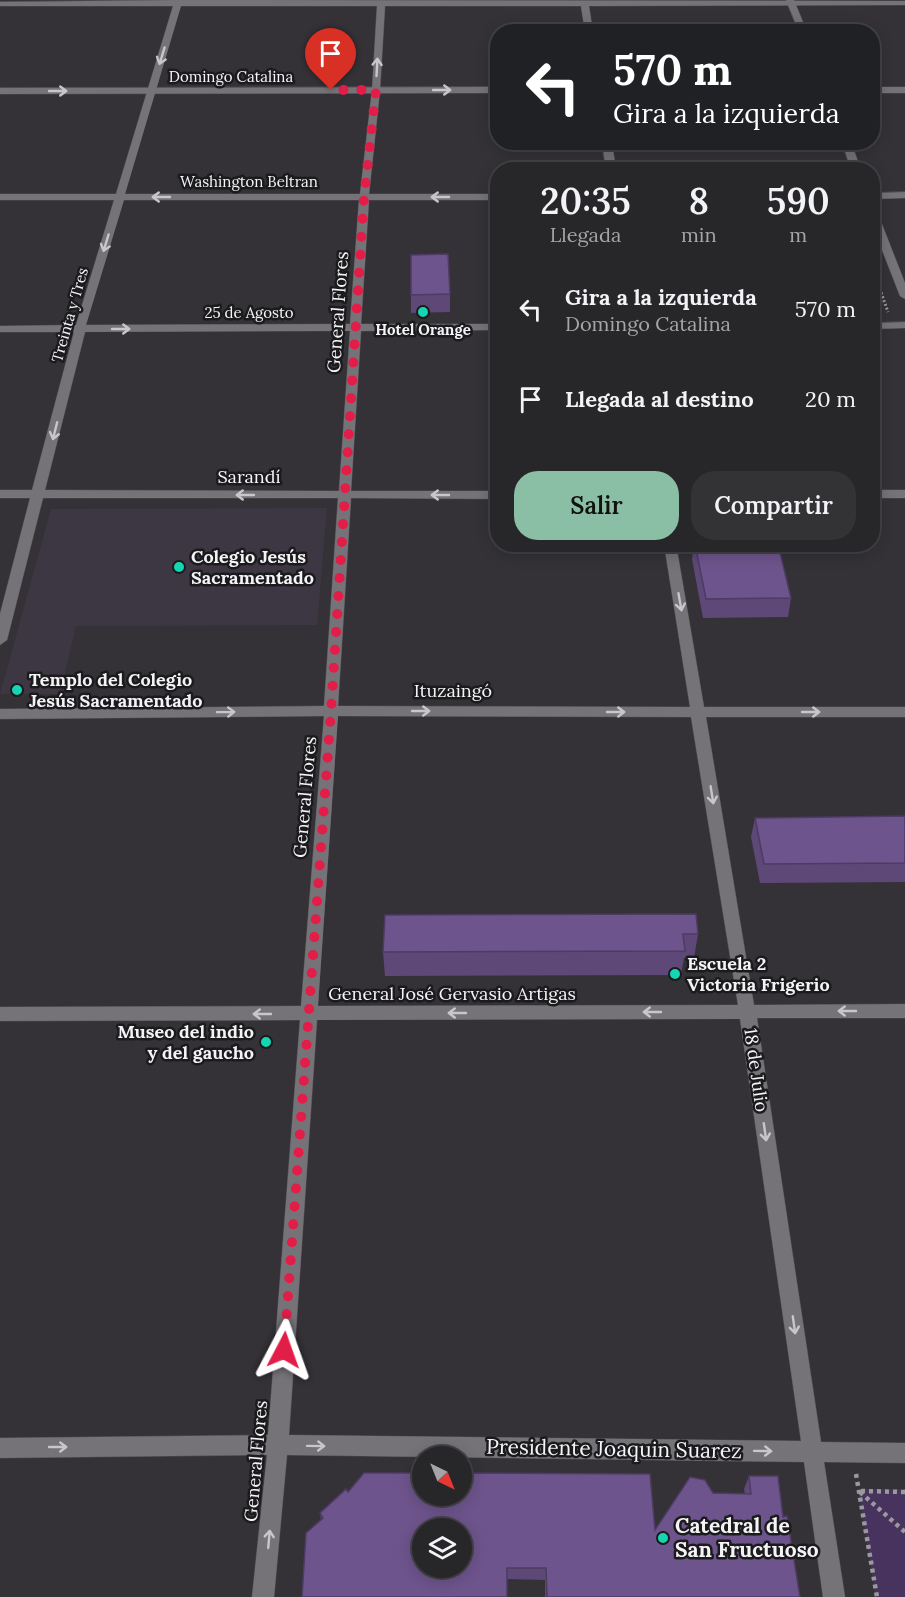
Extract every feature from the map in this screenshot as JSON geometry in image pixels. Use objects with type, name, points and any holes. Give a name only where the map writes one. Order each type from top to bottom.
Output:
[{"type":"street","points":[[0,4],[381,1],[905,3]]},
{"type":"street","name":"General Flores","points":[[263,1597],[278,1445],[307,1014],[331,711],[343,495],[357,328],[364,197],[376,90],[381,1]]},
{"type":"street","name":"Treinta y Tres","points":[[0,640],[80,329],[178,2]]},
{"type":"street","points":[[584,2],[588,24]]},
{"type":"street","points":[[791,2],[800,24]]},
{"type":"street","name":"Domingo Catalina","points":[[0,91],[490,90]]},
{"type":"street","points":[[880,90],[905,90]]},
{"type":"street","points":[[880,196],[905,195]]},
{"type":"street","name":"Washington Beltran","points":[[0,197],[490,197]]},
{"type":"street","points":[[880,232],[905,296]]},
{"type":"street","points":[[880,326],[905,326]]},
{"type":"street","name":"25 de Agosto","points":[[0,329],[490,327]]},
{"type":"street","name":"Sarandí","points":[[0,494],[490,495]]},
{"type":"street","points":[[880,494],[905,494]]},
{"type":"street","name":"18 de Julio","points":[[671,552],[747,1011],[834,1597]]},
{"type":"street","name":"Ituzaingó","points":[[0,714],[331,711],[905,712]]},
{"type":"street","name":"General José Gervasio Artigas","points":[[0,1014],[905,1011]]},
{"type":"street","name":"Presidente Joaquin Suarez","points":[[0,1448],[278,1445],[905,1453]]},
{"type":"path","points":[[880,289],[890,316]]},
{"type":"path","points":[[852,1452],[877,1597]]},
{"type":"path","points":[[860,1491],[905,1492]]},
{"type":"path","points":[[860,1491],[905,1532]]},
{"type":"shaded area","name":"Colegio Jesús Sacramentado","points":[[327,508],[317,625],[76,626],[60,694],[0,694],[51,509]]},
{"type":"shaded area","points":[[858,1489],[905,1489],[905,1597],[876,1597]]},
{"type":"building","points":[[448,254],[450,294],[411,295],[411,255]]},
{"type":"building","points":[[697,552],[780,552],[791,598],[706,599]]},
{"type":"building","points":[[905,816],[905,863],[764,864],[755,818]]},
{"type":"building","points":[[696,914],[698,934],[683,934],[685,951],[383,952],[385,915]]},
{"type":"building","points":[[364,1473],[412,1473],[412,1506],[472,1506],[472,1473],[650,1474],[655,1530],[690,1477],[705,1480],[713,1493],[751,1494],[749,1476],[778,1476],[783,1517],[787,1516],[800,1597],[547,1597],[546,1568],[507,1568],[507,1597],[302,1597],[306,1533],[323,1518],[320,1513],[346,1489],[348,1492]]},
{"type":"place","name":"Hotel Orange","points":[[423,312]]},
{"type":"place","name":"Colegio Jesús Sacramentado","points":[[179,567]]},
{"type":"place","name":"Templo del Colegio Jesús Sacramentado","points":[[17,690]]},
{"type":"place","name":"Escuela 2 Victoria Frigerio","points":[[675,974]]},
{"type":"place","name":"Museo del indio y del gaucho","points":[[266,1042]]},
{"type":"place","name":"Catedral de San Fructuoso","points":[[663,1538]]},
{"type":"route","points":[[284,1350],[331,711],[343,495],[357,328],[364,197],[376,90],[331,90]]}]
